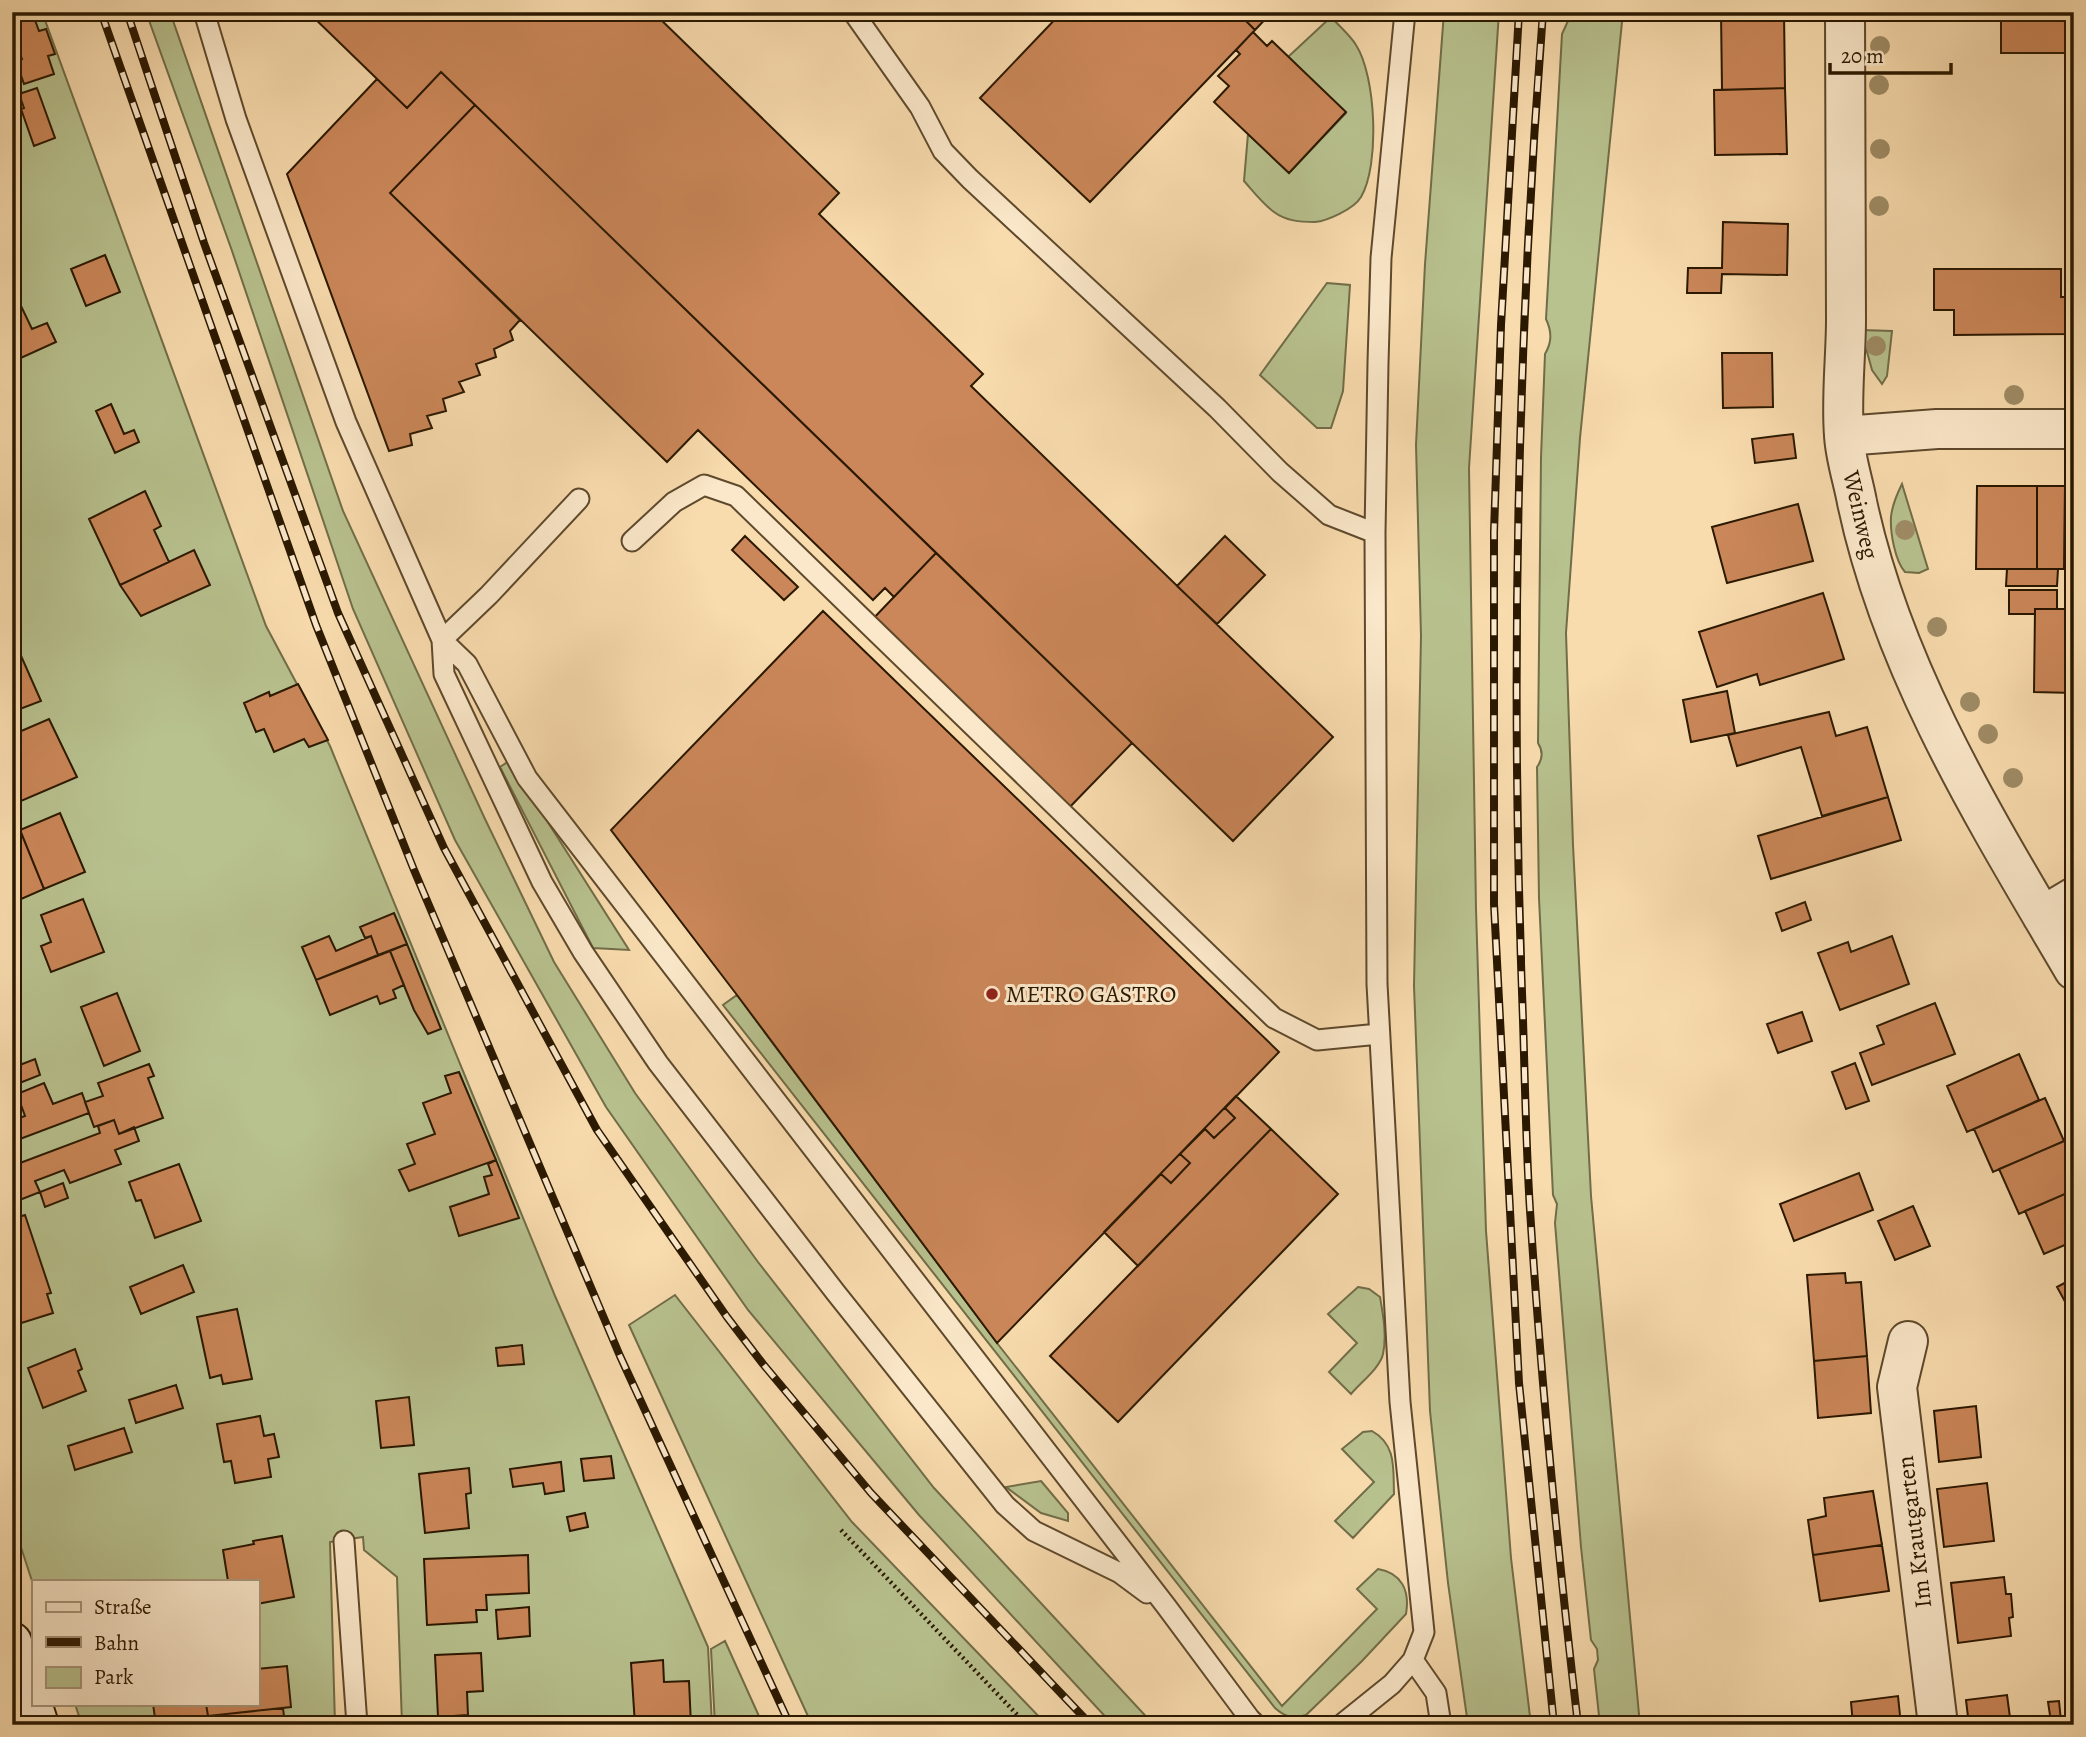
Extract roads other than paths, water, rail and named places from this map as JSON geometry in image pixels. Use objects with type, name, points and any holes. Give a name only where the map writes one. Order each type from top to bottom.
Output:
[{"type":"street","name":"Weinweg","points":[[1845,12],[1844,436],[1866,541],[1886,610],[1942,735],[2002,850],[2058,906],[2074,970]]},
{"type":"street","points":[[1844,436],[1937,429],[2074,429]]},
{"type":"street","name":"Im Krautgarten","points":[[1908,1341],[1896,1387],[1938,1725]]},
{"type":"street","points":[[12,1642],[32,1703]]},
{"type":"street","points":[[33,1706],[39,1725]]},
{"type":"lane","points":[[204,12],[236,118],[346,422],[442,640],[444,674],[542,882],[583,952],[658,1063],[1005,1505],[1034,1531],[1120,1573],[1166,1606]]},
{"type":"lane","points":[[853,12],[920,107],[943,151],[970,179],[1329,515],[1375,533]]},
{"type":"lane","points":[[1341,1725],[1392,1684],[1413,1660],[1424,1632],[1400,1402],[1379,1034],[1375,533],[1381,258],[1405,12]]},
{"type":"lane","points":[[632,541],[674,502],[704,485],[736,496],[1274,1018],[1317,1040],[1379,1034]]},
{"type":"lane","points":[[442,640],[489,595],[579,499]]},
{"type":"lane","points":[[442,640],[467,664],[527,778],[1256,1725]]},
{"type":"lane","points":[[344,1541],[357,1725]]},
{"type":"lane","points":[[1413,1660],[1436,1693],[1441,1725]]},
{"type":"railway","points":[[101,12],[316,625],[414,870],[620,1356],[790,1725]]},
{"type":"railway","points":[[127,12],[204,243],[338,613],[444,848],[597,1130],[727,1317],[763,1364],[871,1493],[1091,1725]]},
{"type":"railway","points":[[1519,12],[1501,325],[1494,532],[1494,904],[1519,1383],[1554,1725]]},
{"type":"railway","points":[[1543,12],[1527,264],[1518,516],[1519,894],[1534,1274],[1578,1725]]},
{"type":"place","name":"METRO GASTRO","points":[[992,994]]}]
